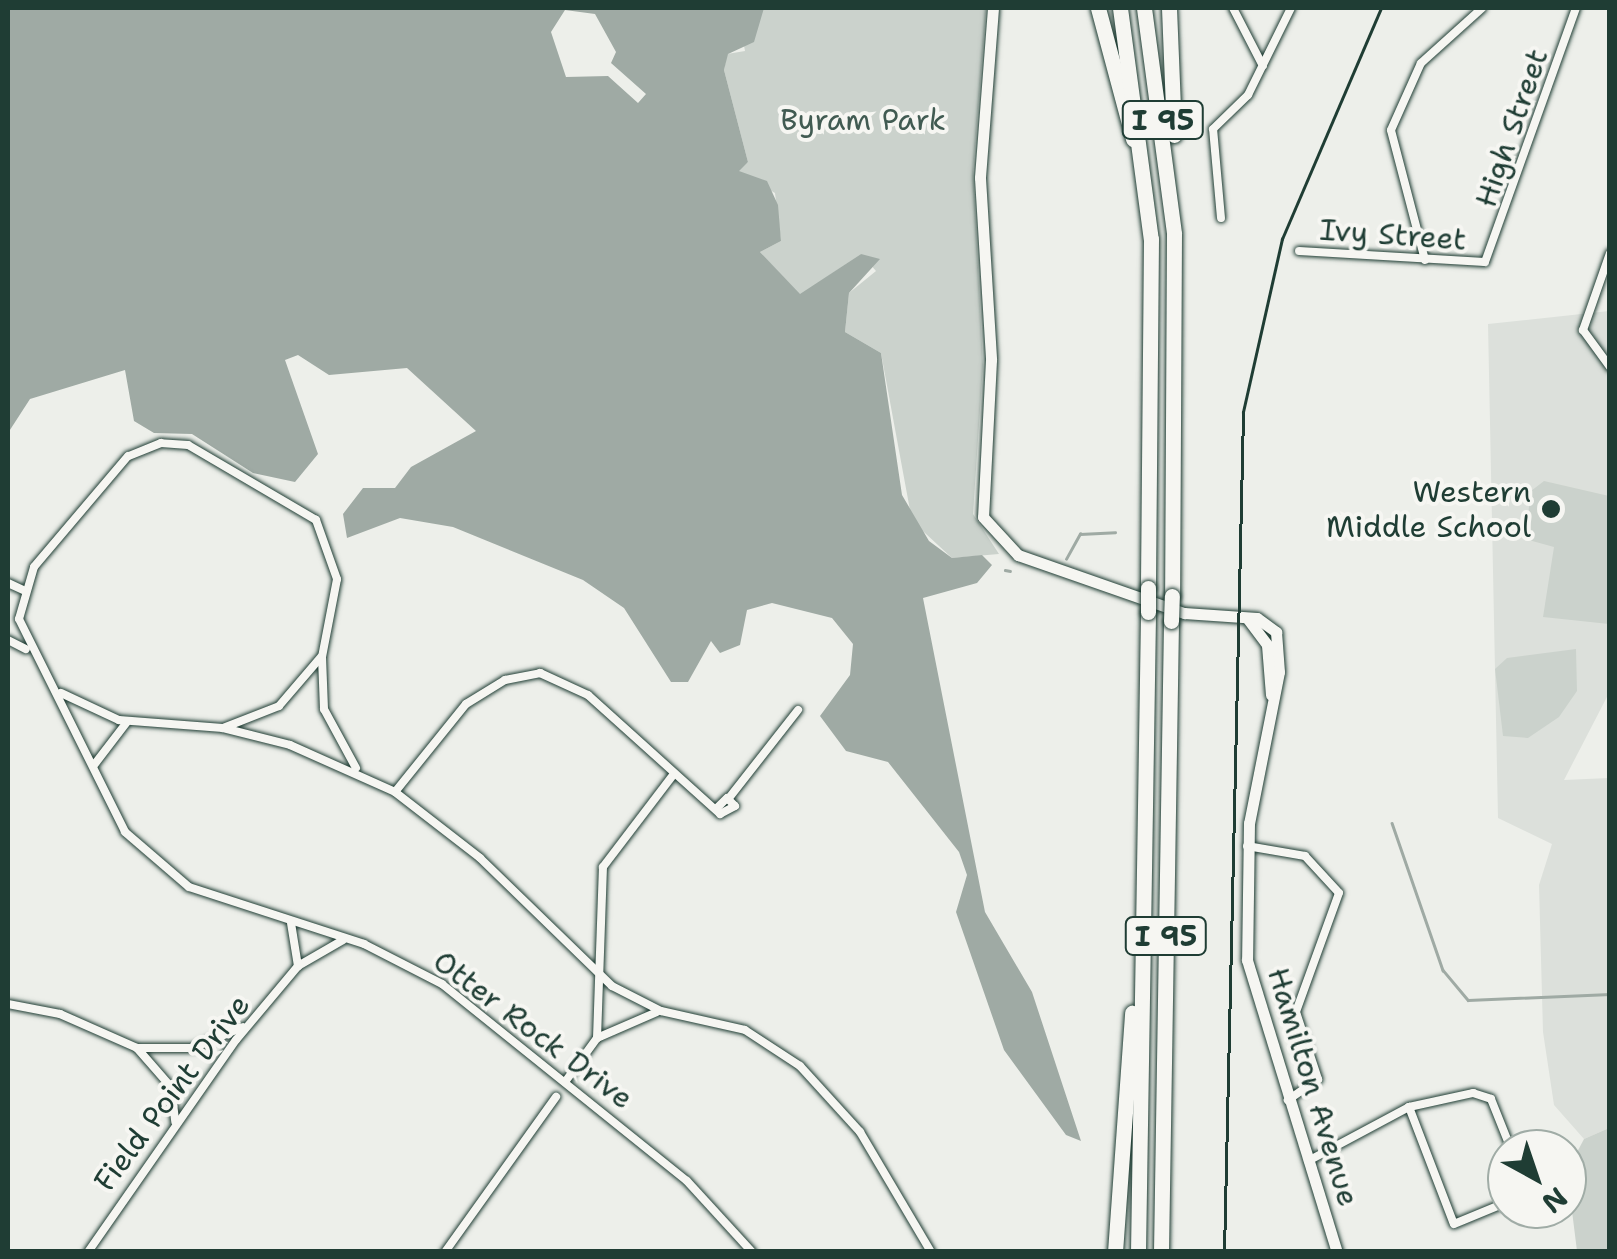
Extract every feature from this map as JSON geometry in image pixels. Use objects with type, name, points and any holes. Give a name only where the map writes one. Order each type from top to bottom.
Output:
[{"type":"highway","points":[[1098,8],[1151,238]]},
{"type":"highway","name":"I 95","points":[[1120,8],[1151,238],[1138,1252]]},
{"type":"highway","name":"I 95","points":[[1144,8],[1174,234],[1161,1252]]},
{"type":"highway","points":[[1168,8],[1174,234]]},
{"type":"highway","points":[[1116,1252],[1144,909]]},
{"type":"main road","name":"Hamilton Avenue","points":[[993,8],[980,178],[990,360],[983,517],[1004,547],[1184,614],[1265,621],[1278,638],[1272,700],[1247,846],[1250,978],[1338,1252]]},
{"type":"street","points":[[1232,8],[1263,66]]},
{"type":"street","points":[[1221,218],[1213,129],[1263,66],[1291,8]]},
{"type":"street","points":[[1425,260],[1391,130],[1421,63],[1482,8]]},
{"type":"street","name":"High Street","points":[[1485,262],[1576,8]]},
{"type":"street","name":"Ivy Street","points":[[1299,251],[1485,262]]},
{"type":"street","points":[[1610,254],[1584,318],[1588,347],[1610,367]]},
{"type":"street","points":[[26,649],[23,590],[128,456],[161,443],[188,445],[304,510],[324,532],[337,579],[322,656],[324,709],[356,768]]},
{"type":"street","points":[[8,583],[23,590]]},
{"type":"street","points":[[8,640],[26,649],[62,693],[130,721],[223,728],[356,768],[395,792],[480,858],[604,981],[661,1011],[745,1030],[800,1066],[860,1132],[931,1252]]},
{"type":"street","points":[[223,728],[279,706],[322,656]]},
{"type":"street","points":[[395,792],[466,704],[528,673],[588,695],[673,775],[730,815],[729,798]]},
{"type":"street","name":"Otter Rock Drive","points":[[62,693],[114,816],[153,862],[189,887],[348,939],[429,976],[687,1181],[752,1252]]},
{"type":"street","points":[[717,808],[798,710]]},
{"type":"street","points":[[94,765],[130,721]]},
{"type":"street","points":[[565,1082],[596,1038],[604,981],[603,867],[673,775]]},
{"type":"street","points":[[1247,846],[1305,856],[1338,893],[1296,1012],[1318,1079],[1288,1100]]},
{"type":"street","points":[[290,922],[298,966]]},
{"type":"street","name":"Field Point Drive","points":[[88,1252],[249,1024],[298,966],[348,939]]},
{"type":"street","points":[[8,1004],[60,1014],[138,1048],[193,1048],[249,1024]]},
{"type":"street","points":[[596,1038],[661,1011]]},
{"type":"street","points":[[138,1048],[171,1087],[175,1124]]},
{"type":"street","points":[[1308,1160],[1408,1107],[1485,1093],[1502,1129]]},
{"type":"street","points":[[445,1252],[556,1097]]},
{"type":"street","points":[[1408,1107],[1454,1224],[1487,1210]]},
{"type":"street","points":[[740,1240],[742,1252]]},
{"type":"shaded area","points":[[8,8],[764,8],[754,42],[728,54],[724,70],[748,162],[739,171],[767,181],[778,205],[781,241],[760,252],[800,294],[861,254],[880,259],[849,293],[845,332],[881,353],[902,495],[929,541],[952,558],[982,555],[992,565],[977,583],[923,598],[985,912],[1032,992],[1081,1141],[1066,1135],[1004,1050],[956,912],[967,875],[959,852],[888,762],[846,751],[820,716],[850,675],[853,644],[832,618],[772,603],[747,610],[740,645],[720,653],[711,641],[688,682],[671,682],[624,608],[583,580],[453,527],[400,518],[347,538],[343,514],[363,488],[395,488],[411,467],[476,431],[407,368],[329,375],[298,355],[285,360],[318,454],[295,482],[253,473],[192,434],[154,433],[134,421],[125,370],[30,399],[8,433]],"holes":[[[565,10],[595,14],[616,52],[611,63],[646,94],[638,103],[608,76],[566,77],[551,32]]]},
{"type":"shaded area","name":"Western Middle School","points":[[1609,311],[1609,693],[1564,780],[1609,778],[1609,1128],[1587,1138],[1587,1129],[1575,1129],[1554,1105],[1543,1032],[1539,885],[1552,844],[1498,818],[1488,324]]},
{"type":"green space","name":"Byram Park","points":[[737,8],[986,8],[973,171],[983,365],[973,514],[999,554],[952,558],[912,521],[881,353],[845,332],[849,293],[876,271],[861,254],[800,295],[760,252],[781,241],[775,193],[738,171],[748,162],[724,70],[727,54],[745,51]]},
{"type":"green space","points":[[1544,481],[1609,496],[1609,624],[1543,617],[1554,547],[1525,539],[1531,491]]},
{"type":"green space","points":[[1576,649],[1577,691],[1559,717],[1528,738],[1503,736],[1495,669],[1507,658]]},
{"type":"green space","points":[[1609,1128],[1609,1251],[1577,1251],[1574,1229],[1587,1229],[1587,1138]]},
{"type":"waterway","points":[[1066,559],[1080,534],[1115,532]]},
{"type":"waterway","points":[[1005,570],[1010,571]]},
{"type":"waterway","points":[[1392,823],[1443,970],[1468,1000],[1610,994]]},
{"type":"railway","points":[[1224,1252],[1243,412],[1282,239],[1381,8]]},
{"type":"place","name":"Western Middle School","points":[[1551,509]]}]
